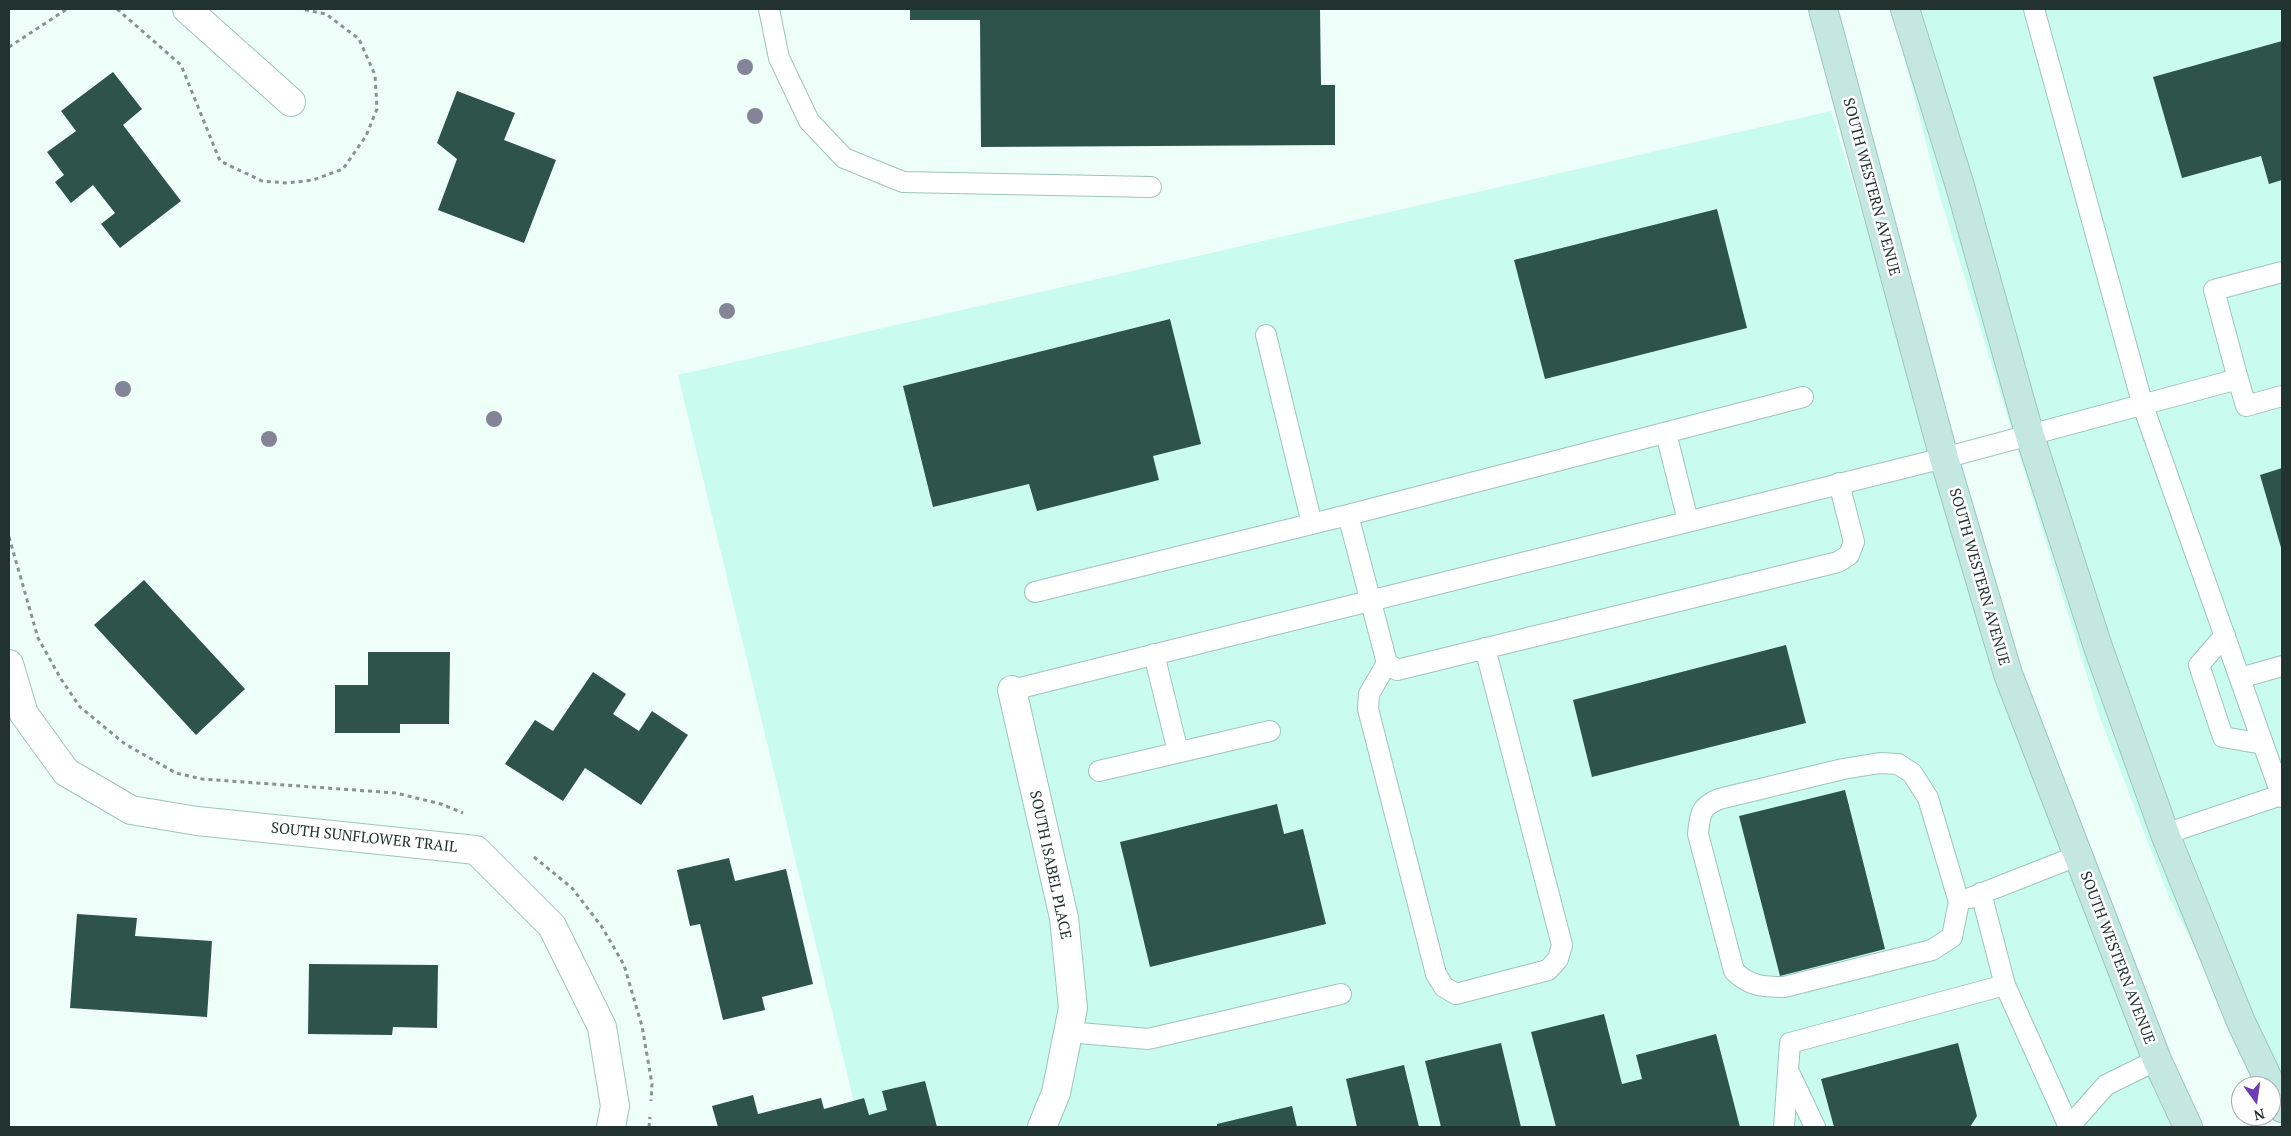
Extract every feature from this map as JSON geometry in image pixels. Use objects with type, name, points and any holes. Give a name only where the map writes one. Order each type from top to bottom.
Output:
[{"type":"main road","name":"SOUTH WESTERN AVENUE","points":[[1823,9],[1944,458],[2008,674],[2157,1060],[2188,1127]]},
{"type":"main road","points":[[1905,9],[1960,186],[2030,436],[2098,648],[2165,834],[2241,1022],[2282,1108]]},
{"type":"street","points":[[187,9],[291,102]]},
{"type":"street","name":"SOUTH SUNFLOWER TRAIL","points":[[9,664],[24,714],[66,772],[131,810],[197,821],[476,850],[552,926],[602,1027],[615,1106],[611,1127]]},
{"type":"street","name":"SOUTH ISABEL PLACE","points":[[1012,690],[1064,918],[1073,1008],[1056,1093],[1042,1127]]},
{"type":"lane","points":[[769,9],[779,58],[809,120],[844,158],[903,182],[1151,187]]},
{"type":"lane","points":[[2034,9],[2143,406],[2282,796],[2165,834]]},
{"type":"lane","points":[[2282,272],[2214,290],[2246,406],[2282,396]]},
{"type":"lane","points":[[1266,335],[1312,524]]},
{"type":"lane","points":[[1012,690],[1944,458],[2238,379]]},
{"type":"lane","points":[[1036,592],[1348,515],[1803,398]]},
{"type":"lane","points":[[1666,433],[1688,521]]},
{"type":"lane","points":[[1348,515],[1388,663],[1397,670],[1838,562],[1849,556],[1854,542],[1839,483]]},
{"type":"lane","points":[[2225,635],[2199,665],[2223,737],[2263,744]]},
{"type":"lane","points":[[1388,663],[1369,694],[1368,709],[1436,974],[1444,987],[1456,994],[1548,970],[1558,959],[1562,945],[1485,648]]},
{"type":"lane","points":[[1154,654],[1178,752]]},
{"type":"lane","points":[[2240,678],[2282,666]]},
{"type":"lane","points":[[1099,771],[1270,731]]},
{"type":"lane","points":[[1880,762],[1898,764],[1912,773],[1928,798],[1959,902],[1952,937],[1932,950],[1784,987],[1760,987],[1744,981],[1734,971],[1698,834],[1700,815],[1707,804],[1719,799],[1843,769],[1880,762]]},
{"type":"lane","points":[[1959,902],[2077,856]]},
{"type":"lane","points":[[1981,893],[2006,985],[2069,1127],[2106,1085],[2157,1060]]},
{"type":"lane","points":[[1784,1127],[1790,1043],[2006,985]]},
{"type":"lane","points":[[1068,1032],[1148,1039],[1341,994]]},
{"type":"lane","points":[[1788,1070],[1815,1127]]},
{"type":"path","points":[[9,47],[67,9]]},
{"type":"shaded area","points":[[1892,9],[2282,9],[2282,1117],[2281,1076],[2261,1076],[2169,897],[2099,715],[1938,190]]},
{"type":"shaded area","points":[[1831,111],[2005,688],[2196,1127],[860,1127],[678,375]]},
{"type":"building","points":[[910,9],[1320,9],[1321,85],[1335,85],[1335,145],[981,147],[980,20],[910,20]]},
{"type":"building","points":[[2282,41],[2282,180],[2269,184],[2261,156],[2182,178],[2153,77]]},
{"type":"building","points":[[113,72],[142,109],[123,125],[181,201],[120,248],[101,224],[115,213],[93,185],[71,203],[55,182],[64,175],[47,152],[76,131],[61,111]]},
{"type":"building","points":[[457,91],[515,113],[504,140],[556,160],[524,243],[438,210],[457,159],[437,143]]},
{"type":"building","points":[[1717,209],[1747,328],[1545,379],[1514,260]]},
{"type":"building","points":[[1170,319],[1201,444],[1153,456],[1159,480],[1037,511],[1029,484],[933,507],[903,386]]},
{"type":"building","points":[[2282,468],[2282,551],[2260,475]]},
{"type":"building","points":[[144,580],[245,689],[196,735],[94,625]]},
{"type":"building","points":[[1786,645],[1806,723],[1592,777],[1573,700]]},
{"type":"building","points":[[368,652],[450,652],[449,724],[400,724],[400,733],[335,733],[335,685],[368,685]]},
{"type":"building","points":[[593,672],[626,694],[613,714],[639,731],[652,711],[688,735],[641,805],[585,768],[563,801],[505,764],[535,720],[553,731]]},
{"type":"building","points":[[1845,790],[1885,949],[1780,976],[1739,816]]},
{"type":"building","points":[[1277,804],[1284,834],[1303,829],[1326,924],[1150,967],[1120,842]]},
{"type":"building","points":[[729,858],[735,881],[786,869],[813,984],[762,997],[765,1010],[723,1020],[700,924],[690,926],[677,870]]},
{"type":"building","points":[[77,914],[137,918],[135,936],[212,941],[207,1017],[70,1008]]},
{"type":"building","points":[[309,964],[438,965],[437,1028],[393,1027],[392,1035],[308,1034]]},
{"type":"building","points":[[1604,1014],[1622,1084],[1642,1079],[1636,1055],[1716,1034],[1740,1127],[1556,1127],[1531,1032]]},
{"type":"building","points":[[1501,1043],[1521,1127],[1441,1127],[1425,1061]]},
{"type":"building","points":[[1958,1043],[1977,1116],[1970,1127],[1834,1127],[1821,1079]]},
{"type":"building","points":[[1404,1065],[1419,1127],[1357,1127],[1346,1079]]},
{"type":"building","points":[[925,1081],[937,1127],[718,1127],[712,1106],[753,1095],[758,1114],[821,1098],[824,1109],[864,1098],[869,1115],[887,1110],[882,1091]]},
{"type":"building","points":[[1292,1106],[1297,1127],[1217,1127],[1217,1124]]}]
